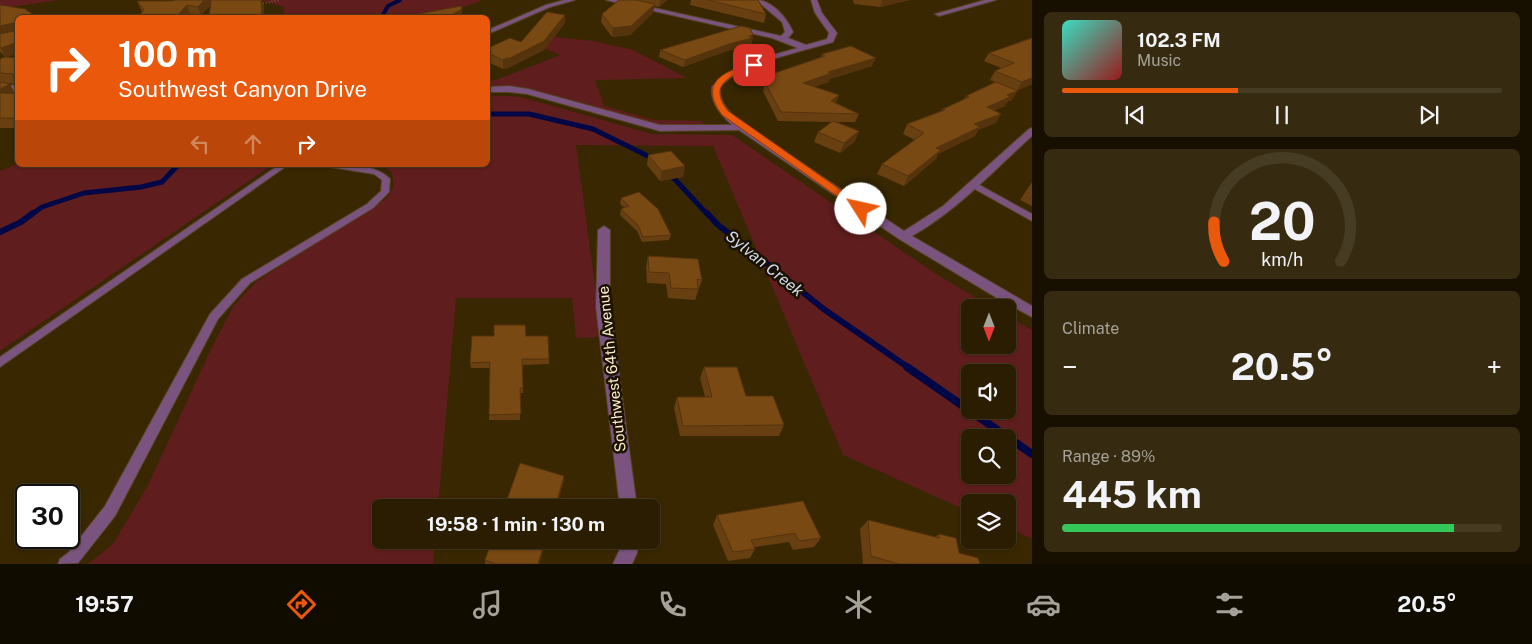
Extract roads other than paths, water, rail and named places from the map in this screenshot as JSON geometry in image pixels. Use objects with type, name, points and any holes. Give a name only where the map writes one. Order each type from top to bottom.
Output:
[{"type":"street","points":[[490,31],[548,6],[572,0]]},
{"type":"street","points":[[609,0],[783,39],[806,48]]},
{"type":"street","points":[[759,0],[786,21],[789,32],[783,39]]},
{"type":"street","points":[[814,0],[819,13],[833,33],[830,40],[754,65],[721,79],[715,93],[720,106],[725,113],[742,127],[877,220],[1032,312]]},
{"type":"street","points":[[939,14],[993,0]]},
{"type":"street","points":[[0,88],[15,89]]},
{"type":"street","points":[[490,90],[509,89],[528,92],[660,128],[702,129],[742,127]]},
{"type":"street","points":[[903,236],[932,219],[974,185],[1032,131]]},
{"type":"street","name":"Southwest 64th Avenue","points":[[604,230],[603,307],[628,499]]},
{"type":"street","points":[[622,564],[629,549]]},
{"type":"lane","points":[[0,362],[281,167]]},
{"type":"lane","points":[[65,564],[110,511],[214,317],[246,281],[370,206],[385,192],[386,179],[376,172],[343,167]]},
{"type":"lane","points":[[974,185],[1032,218]]},
{"type":"waterway","name":"Sylvan Creek","points":[[383,15],[388,6],[400,0]]},
{"type":"waterway","name":"Sylvan Creek","points":[[490,114],[529,114],[593,129],[656,160]]},
{"type":"waterway","points":[[31,215],[42,207],[84,193],[141,187],[162,182],[176,167]]},
{"type":"waterway","name":"Sylvan Creek","points":[[670,174],[708,215]]},
{"type":"waterway","points":[[0,232],[21,222],[33,213]]},
{"type":"waterway","name":"Sylvan Creek","points":[[707,213],[717,224],[825,310],[909,368]]},
{"type":"waterway","name":"Sylvan Creek","points":[[907,367],[1032,454]]}]
